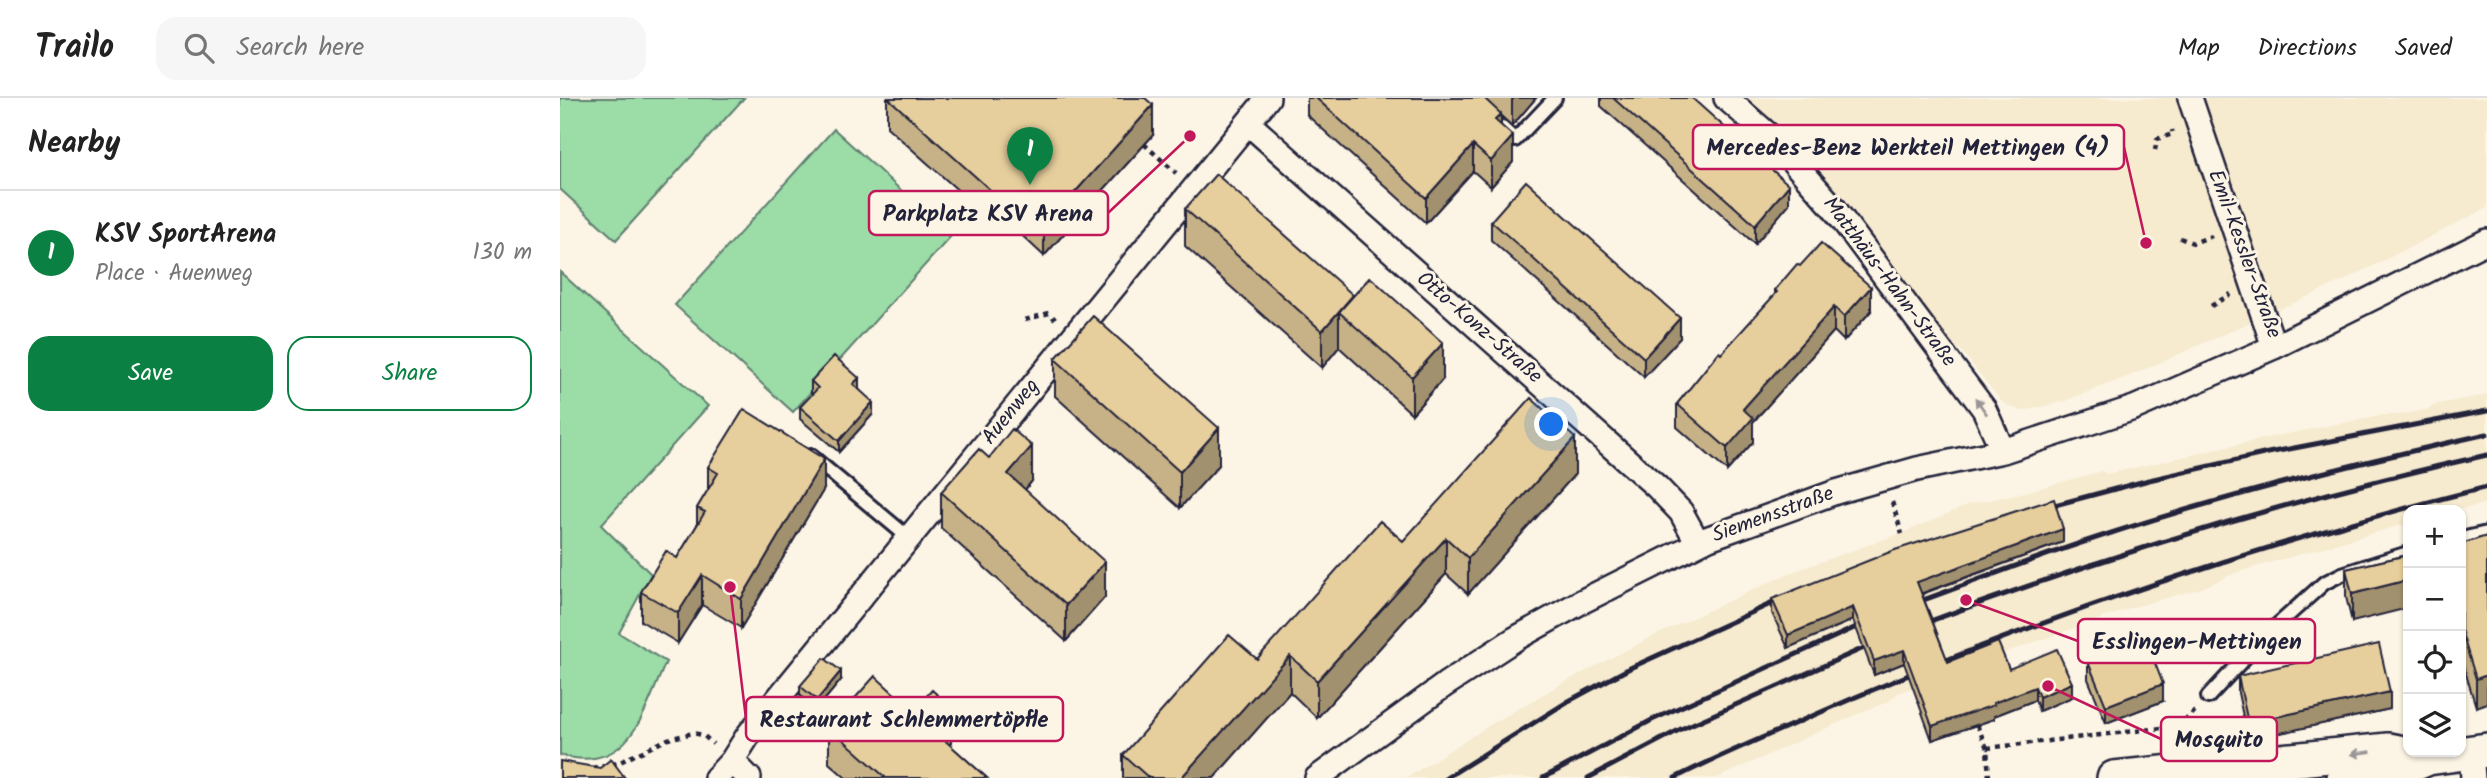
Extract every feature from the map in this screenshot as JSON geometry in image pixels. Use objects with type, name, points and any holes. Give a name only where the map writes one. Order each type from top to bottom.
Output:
[{"type":"main road","points":[[2115,778],[2388,750],[2428,758],[2477,760]]},
{"type":"main road","points":[[2344,778],[2395,772],[2428,758]]},
{"type":"street","name":"Auenweg","points":[[716,778],[1192,188],[1268,98]]},
{"type":"street","name":"Matthäus-Hahn-Straße","points":[[1726,98],[1773,139],[1833,207],[1984,409],[2003,451]]},
{"type":"street","name":"Emil-Kessler-Straße","points":[[2190,98],[2274,348],[2487,240]]},
{"type":"street","name":"Otto-Konz-Straße","points":[[1248,123],[1657,487],[1681,512],[1698,543]]},
{"type":"street","name":"Siemensstraße","points":[[1317,778],[1446,684],[1515,639],[1581,602],[1698,543],[1751,521],[1848,489],[1917,469],[2003,451],[2134,408],[2274,348]]},
{"type":"street","points":[[732,761],[749,778]]},
{"type":"lane","points":[[1496,123],[1515,139],[1555,98]]},
{"type":"lane","points":[[797,444],[909,538]]},
{"type":"lane","points":[[2466,538],[2487,533]]},
{"type":"lane","points":[[2208,697],[2256,645],[2325,583],[2342,574],[2403,554]]},
{"type":"path","points":[[1144,144],[1162,160]]},
{"type":"path","points":[[2180,237],[2193,243],[2233,229]]},
{"type":"path","points":[[1892,505],[1902,534]]},
{"type":"path","points":[[1987,748],[2179,726],[2208,697]]},
{"type":"path","points":[[1977,725],[1987,748],[1989,778]]},
{"type":"path","points":[[587,768],[618,762],[668,739],[696,733],[703,735],[732,761]]},
{"type":"shaded area","points":[[1746,98],[2487,98],[2487,208],[2349,278],[2139,372],[2062,402],[2022,411],[2001,401],[1960,349],[1955,349],[1821,174],[1779,128]]},
{"type":"shaded area","points":[[2487,395],[2487,503],[2466,508],[2466,505],[2403,505],[2403,524],[2235,573],[2202,588],[2134,607],[1998,655],[1898,693],[1888,702],[1717,778],[1406,778],[1565,682],[1652,637],[1787,574],[1910,530],[1970,504],[2102,471],[2107,474],[2267,438],[2383,415],[2425,410],[2438,404]]},
{"type":"green space","points":[[560,98],[744,98],[616,240],[560,189]]},
{"type":"green space","points":[[834,129],[951,236],[793,412],[675,305]]},
{"type":"green space","points":[[560,272],[708,406],[601,525],[651,574],[619,633],[666,662],[650,701],[631,735],[618,748],[603,756],[584,759],[560,755]]},
{"type":"building","points":[[888,98],[1145,98],[1153,105],[1044,227],[1013,198],[1007,205]]},
{"type":"building","points":[[1316,98],[1484,98],[1501,114],[1495,120],[1513,136],[1491,161],[1473,145],[1426,198]]},
{"type":"building","points":[[1613,98],[1692,98],[1789,185],[1755,225]]},
{"type":"building","points":[[1216,174],[1353,295],[1322,331],[1185,209]]},
{"type":"building","points":[[1526,181],[1680,318],[1644,358],[1491,221]]},
{"type":"building","points":[[1821,243],[1871,287],[1844,317],[1834,307],[1743,409],[1753,418],[1727,448],[1677,404],[1719,352],[1721,354],[1777,292],[1775,290],[1797,264],[1800,266]]},
{"type":"building","points":[[1370,277],[1443,343],[1412,377],[1339,312]]},
{"type":"building","points":[[1093,316],[1219,428],[1180,472],[1055,359]]},
{"type":"building","points":[[834,356],[859,378],[853,384],[873,402],[839,441],[800,407],[818,388],[811,381]]},
{"type":"building","points":[[1531,398],[1575,438],[1468,558],[1446,538],[1317,681],[1290,656],[1181,778],[1149,778],[1123,755],[1229,635],[1257,659],[1380,521],[1403,541]]},
{"type":"building","points":[[744,409],[824,459],[741,599],[702,575],[678,613],[641,592],[666,551],[677,558],[705,512],[697,508],[718,473],[708,467]]},
{"type":"building","points":[[1012,429],[1032,446],[1008,474],[1105,562],[1066,605],[941,492],[979,449],[989,458]]},
{"type":"building","points":[[2054,499],[2063,529],[1917,582],[1948,662],[1998,642],[2009,669],[2057,649],[2072,683],[2039,697],[2035,687],[1993,703],[1994,705],[1932,726],[1904,650],[1874,661],[1853,607],[1788,635],[1772,599],[1895,550]]},
{"type":"building","points":[[2487,536],[2487,675],[2476,679],[2466,646],[2466,542]]},
{"type":"building","points":[[2403,556],[2403,581],[2352,594],[2346,569]]},
{"type":"building","points":[[2146,640],[2163,684],[2106,706],[2088,662]]},
{"type":"building","points":[[2379,644],[2390,692],[2248,723],[2238,676]]},
{"type":"building","points":[[824,658],[841,671],[817,700],[800,686]]},
{"type":"building","points":[[875,676],[911,709],[915,705],[917,707],[932,690],[951,707],[932,729],[987,778],[886,778],[829,727]]},
{"type":"building","points":[[611,759],[625,778],[560,778],[560,761],[600,768]]},
{"type":"railway","points":[[2036,510],[2149,480],[2268,453],[2487,411]]},
{"type":"railway","points":[[1907,606],[2064,549],[2186,510],[2336,469],[2487,434]]},
{"type":"railway","points":[[1914,627],[2055,577],[2198,531],[2342,490],[2487,455]]},
{"type":"railway","points":[[1675,778],[1880,687],[2050,620],[2310,535],[2487,487]]},
{"type":"railway","points":[[1446,778],[1567,702],[1630,668],[1788,596]]},
{"type":"railway","points":[[1543,778],[1652,720],[1874,619]]},
{"type":"railway","points":[[1588,778],[1681,729],[1882,640]]},
{"type":"place","name":"Parkplatz KSV Arena","points":[[1190,136]]},
{"type":"place","name":"KSV SportArena","points":[[1030,185]]},
{"type":"place","name":"Mercedes-Benz Werkteil Mettingen (4)","points":[[2146,243]]},
{"type":"place","name":"Restaurant Schlemmertöpfle","points":[[730,587]]},
{"type":"place","name":"Esslingen-Mettingen","points":[[1966,600]]},
{"type":"place","name":"Mosquito","points":[[2048,686]]}]
